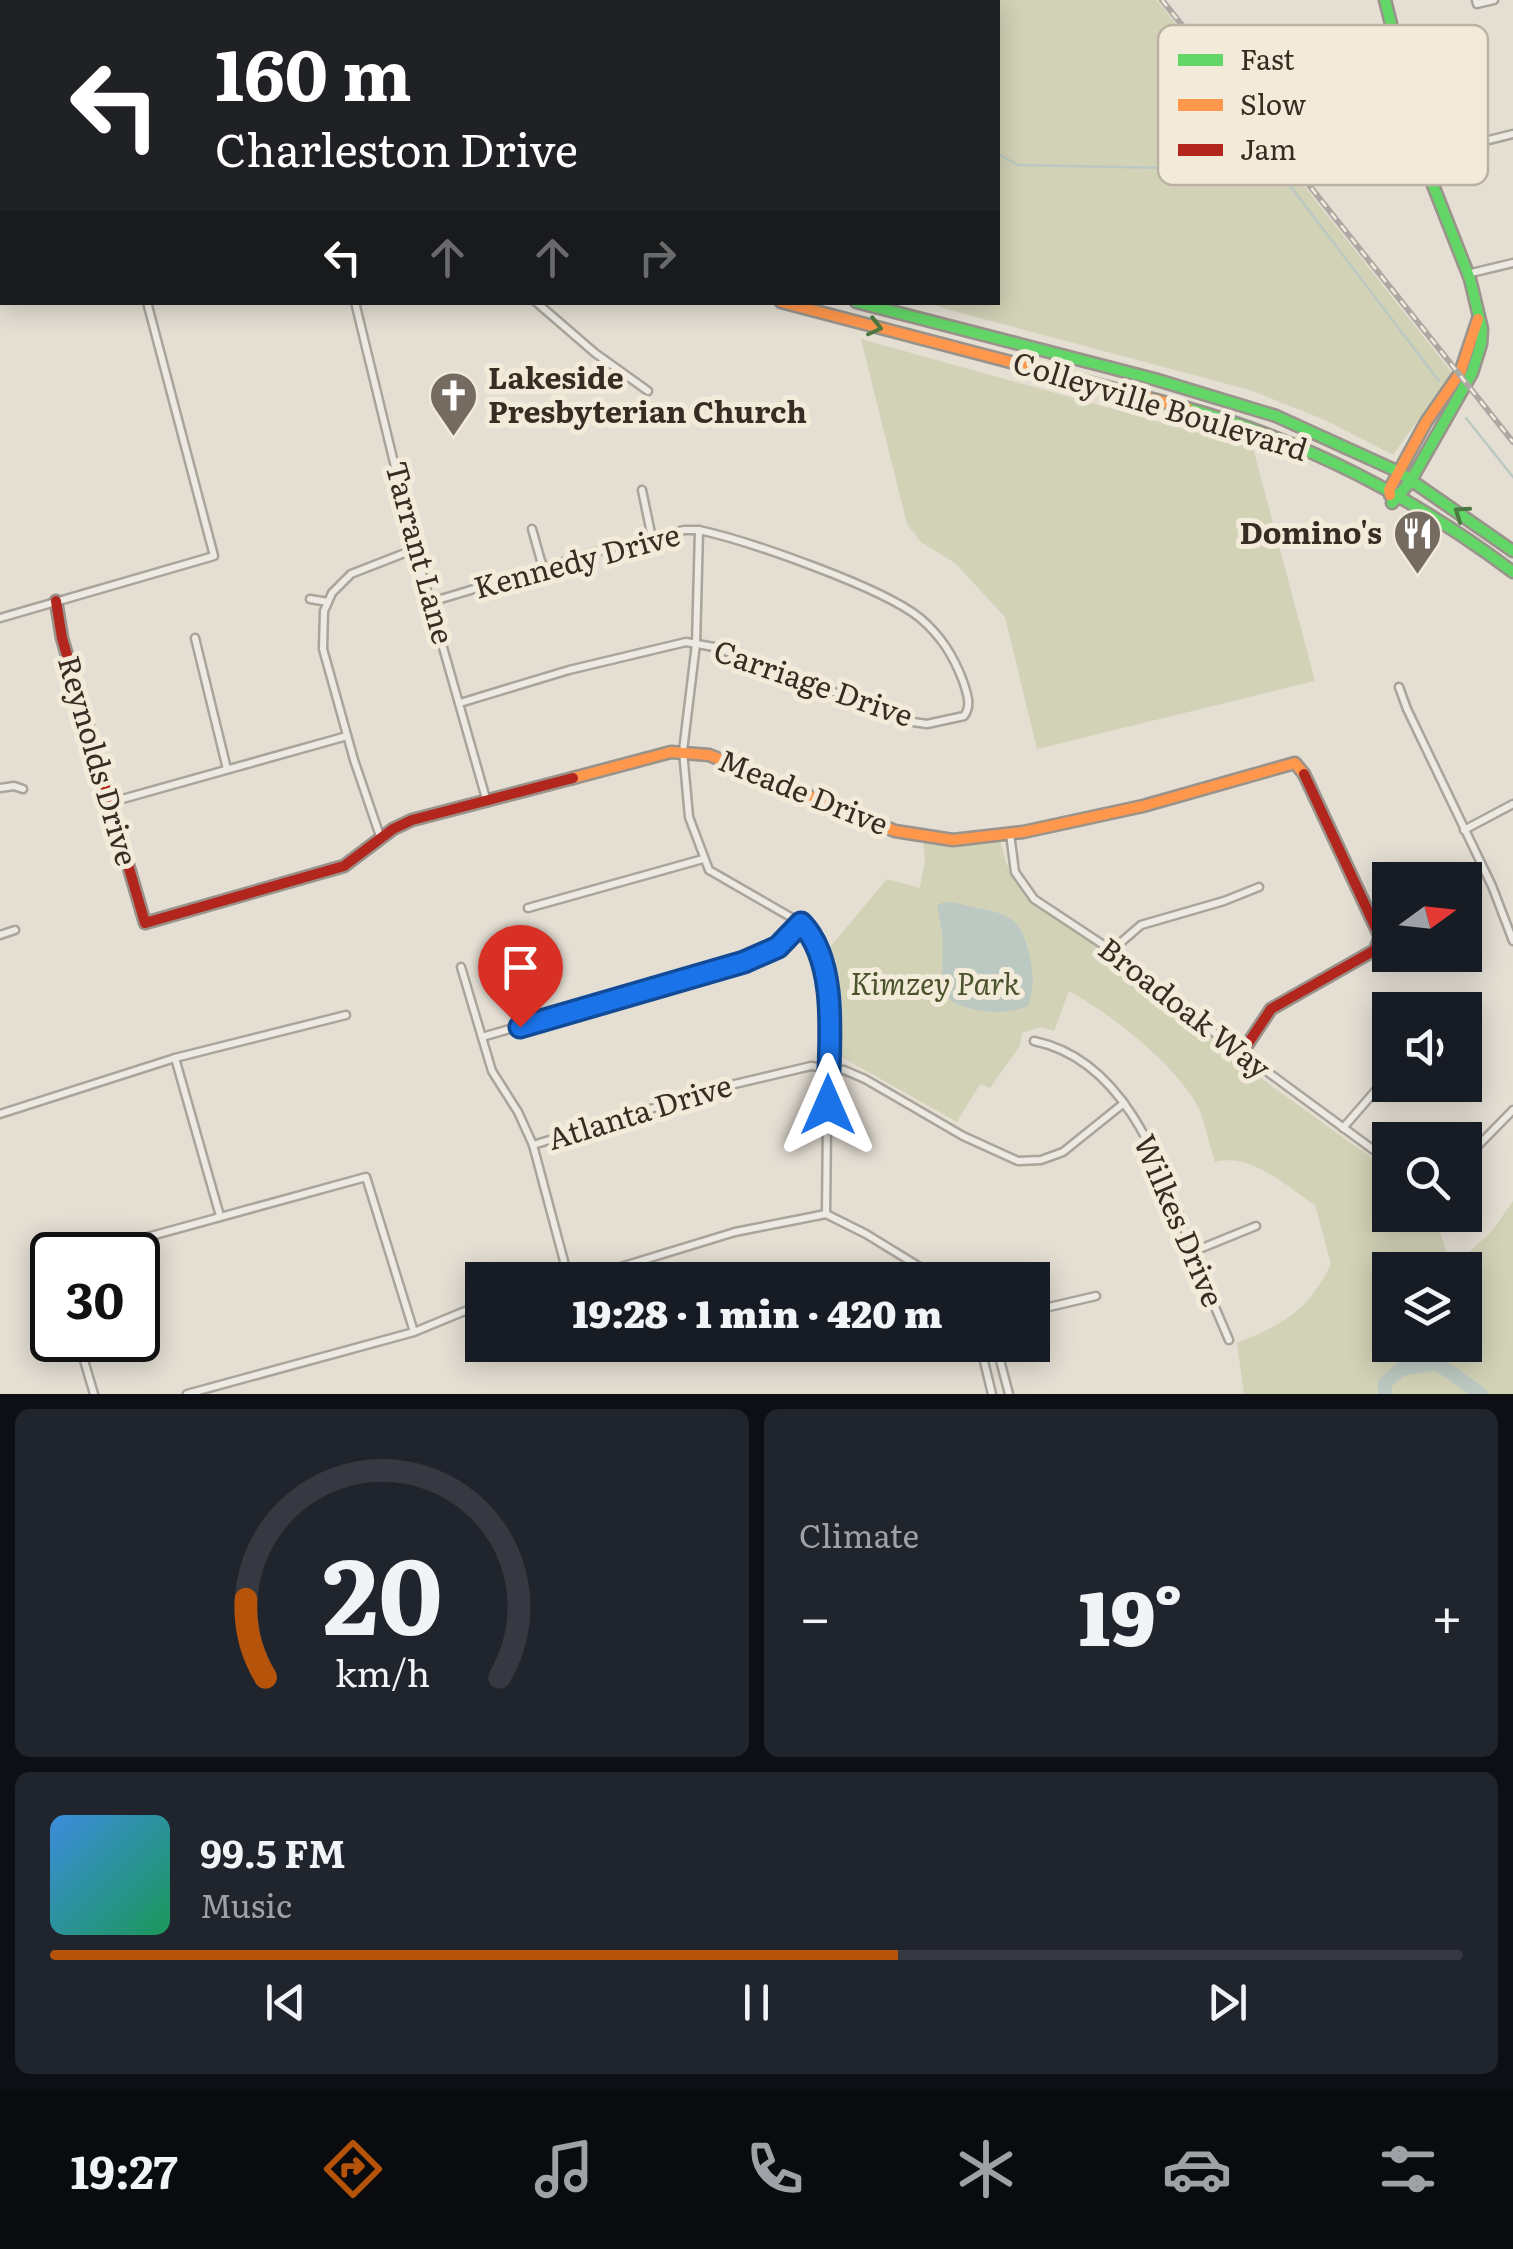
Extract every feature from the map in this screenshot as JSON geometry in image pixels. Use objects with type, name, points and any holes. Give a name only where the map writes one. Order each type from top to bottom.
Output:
[{"type":"main road","points":[[1385,0],[1391,25]]},
{"type":"main road","points":[[1400,497],[1477,360],[1482,328],[1435,185]]},
{"type":"main road","name":"Colleyville Boulevard","points":[[793,305],[1043,370],[1273,436],[1389,490],[1466,536],[1513,572]]},
{"type":"main road","name":"Colleyville Boulevard","points":[[867,305],[1262,411],[1399,472],[1513,550]]},
{"type":"main road","points":[[1389,490],[1426,422],[1460,373],[1479,317]]},
{"type":"main road","points":[[1043,370],[1047,352]]},
{"type":"main road","name":"Reynolds Drive","points":[[56,602],[62,638],[142,920]]},
{"type":"main road","name":"Meade Drive","points":[[142,920],[150,924],[344,866],[412,820],[683,751],[709,755],[896,831],[953,840],[1010,834],[1144,806],[1295,763],[1303,772],[1379,933],[1379,944],[1352,965],[1298,990],[1270,1010],[1241,1054]]},
{"type":"street","points":[[1477,2],[1494,0]]},
{"type":"street","points":[[1488,140],[1513,134]]},
{"type":"street","points":[[1467,274],[1513,262]]},
{"type":"street","points":[[0,618],[214,556],[148,305]]},
{"type":"street","name":"Tarrant Lane","points":[[355,305],[416,550],[486,802]]},
{"type":"street","points":[[539,305],[595,353],[648,391]]},
{"type":"street","points":[[642,490],[652,538]]},
{"type":"street","points":[[532,528],[543,568]]},
{"type":"street","points":[[699,530],[696,644],[683,751],[689,816],[703,859],[717,877],[801,923],[818,944],[827,982],[826,1214]]},
{"type":"street","name":"Kennedy Drive","points":[[431,602],[652,538],[699,530],[864,589],[911,611],[938,636]]},
{"type":"street","points":[[382,839],[347,736],[323,649],[322,626],[328,602],[339,584],[362,567],[416,550]]},
{"type":"street","points":[[310,600],[328,602]]},
{"type":"street","name":"Carriage Drive","points":[[460,703],[657,647],[696,644],[806,680],[898,720],[927,724],[964,716],[969,708],[954,658],[938,636]]},
{"type":"street","points":[[195,638],[227,769]]},
{"type":"street","points":[[1399,687],[1406,710],[1492,886],[1513,941]]},
{"type":"street","points":[[108,802],[347,736]]},
{"type":"street","points":[[0,788],[23,789]]},
{"type":"street","points":[[1464,830],[1513,804]]},
{"type":"street","name":"Broadoak Way","points":[[1010,834],[1016,872],[1034,898],[1111,951],[1144,982],[1372,1149]]},
{"type":"street","points":[[528,908],[703,859]]},
{"type":"street","points":[[1111,951],[1141,925],[1224,901],[1260,886]]},
{"type":"street","points":[[482,1038],[744,962],[778,947],[801,923]]},
{"type":"street","points":[[0,935],[15,930]]},
{"type":"street","points":[[461,967],[492,1070],[518,1112],[532,1146],[564,1262]]},
{"type":"street","points":[[0,1114],[175,1058],[346,1015]]},
{"type":"street","name":"Wilkes Drive","points":[[1034,1042],[1066,1050],[1124,1103],[1150,1146],[1230,1340]]},
{"type":"street","points":[[175,1058],[220,1216]]},
{"type":"street","name":"Atlanta Drive","points":[[532,1146],[722,1087],[788,1070],[828,1066],[865,1079],[963,1136],[1018,1161],[1041,1160],[1063,1152],[1124,1103]]},
{"type":"street","points":[[1343,1128],[1372,1095]]},
{"type":"street","points":[[1482,1142],[1513,1110]]},
{"type":"street","points":[[160,1233],[366,1177],[414,1332]]},
{"type":"street","points":[[637,1262],[735,1232],[826,1214],[912,1262]]},
{"type":"street","points":[[1192,1252],[1256,1226]]},
{"type":"street","points":[[1050,1307],[1096,1296]]},
{"type":"street","points":[[187,1394],[414,1332],[465,1311]]},
{"type":"street","points":[[85,1362],[94,1394]]},
{"type":"street","points":[[984,1362],[992,1394]]},
{"type":"street","points":[[1001,1362],[1009,1394]]},
{"type":"green space","points":[[1000,0],[1157,0],[1177,25],[1158,25],[1158,185],[1303,185],[1452,373],[1393,455],[1325,420],[1250,390],[935,305],[1000,305]]},
{"type":"green space","points":[[861,339],[1253,448],[1315,681],[1037,749],[1005,617],[955,563],[921,542],[907,524]]},
{"type":"green space","name":"Kimzey Park","points":[[923,840],[1000,840],[1006,863],[1026,898],[1084,933],[1270,1085],[1372,1158],[1372,1232],[1440,1232],[1447,1252],[1372,1252],[1372,1362],[1482,1362],[1482,1252],[1469,1252],[1492,1231],[1513,1201],[1513,1394],[1244,1394],[1237,1343],[1293,1314],[1313,1294],[1331,1264],[1315,1205],[1255,1166],[1228,1160],[1215,1162],[1196,1103],[1172,1071],[1121,1025],[1069,991],[1054,1031],[1041,1027],[1022,1033],[1020,1046],[990,1088],[980,1084],[957,1122],[840,1056],[836,976],[830,947],[887,879],[920,888],[925,860]]},
{"type":"shaded area","points":[[945,902],[1000,913],[1019,928],[1032,971],[1028,1006],[986,1011],[947,998],[942,987],[943,937],[937,905]]},
{"type":"waterway","points":[[1000,155],[1018,165],[1158,168]]},
{"type":"waterway","points":[[1289,185],[1439,381]]},
{"type":"waterway","points":[[1466,418],[1513,477]]},
{"type":"waterway","points":[[1385,1394],[1385,1383],[1401,1369],[1437,1363],[1481,1394]]},
{"type":"railway","points":[[1162,0],[1182,25]]},
{"type":"railway","points":[[1309,185],[1513,442]]},
{"type":"traffic: fast","points":[[1385,0],[1391,25]]},
{"type":"traffic: fast","points":[[1392,503],[1410,482],[1472,373],[1481,344],[1482,329],[1470,279],[1433,185]]},
{"type":"traffic: fast","points":[[868,305],[1154,379],[1276,416],[1399,472],[1513,551]]},
{"type":"traffic: fast","points":[[1187,408],[1275,437],[1358,475],[1437,520],[1513,572]]},
{"type":"traffic: slow","points":[[792,305],[1187,408]]},
{"type":"traffic: slow","points":[[1390,495],[1389,490],[1426,422],[1460,373],[1478,319]]},
{"type":"traffic: slow","points":[[573,778],[671,752],[709,755],[895,831],[953,840],[1023,832],[1143,806],[1295,763],[1304,774]]},
{"type":"traffic: jam","points":[[56,601],[62,638],[145,923],[344,866],[393,829],[412,820],[573,778]]},
{"type":"traffic: jam","points":[[1241,1054],[1271,1009],[1375,950],[1380,937],[1304,774]]},
{"type":"place","name":"Lakeside Presbyterian Church","points":[[453,438]]},
{"type":"place","name":"Domino's","points":[[1417,576]]},
{"type":"route","points":[[520,1027],[744,962],[778,947],[801,923],[818,944],[827,982],[828,1105]]}]
